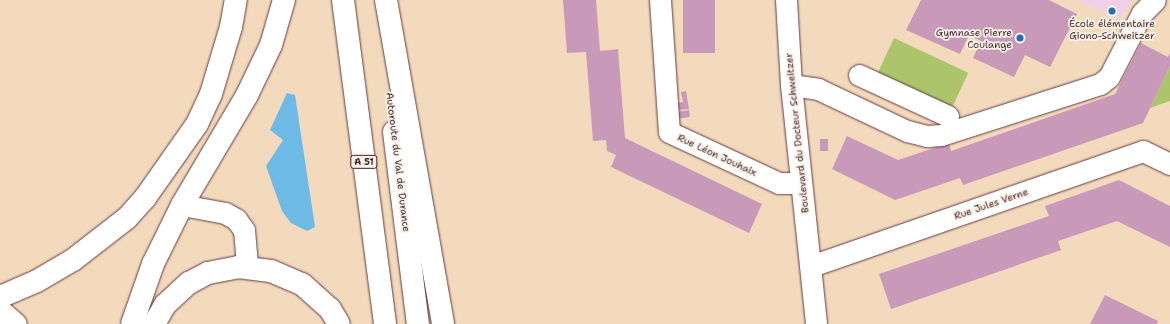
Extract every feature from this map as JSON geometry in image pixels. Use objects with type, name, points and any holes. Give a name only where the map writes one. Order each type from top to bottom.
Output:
[{"type":"highway","points":[[0,297],[37,281],[67,263],[109,233],[145,198],[197,124],[211,94],[222,62],[236,0]]},
{"type":"highway","points":[[132,324],[154,264],[182,205],[247,95],[271,45],[284,0]]},
{"type":"highway","name":"A 51","points":[[343,0],[385,324]]},
{"type":"highway","name":"Autoroute du Val de Durance","points":[[378,0],[418,324]]},
{"type":"highway","points":[[386,0],[443,324]]},
{"type":"highway","points":[[154,324],[165,305],[189,283],[222,269],[247,267],[283,274],[302,284],[330,309],[339,324]]},
{"type":"street","name":"Rue Léon Jouhaix","points":[[660,0],[669,132],[779,183],[801,183]]},
{"type":"street","name":"Boulevard du Docteur Schweitzer","points":[[786,0],[791,85],[816,324]]},
{"type":"street","points":[[791,85],[818,90],[907,131],[927,136],[941,135],[1100,84],[1109,77],[1142,13],[1155,0]]},
{"type":"street","points":[[850,106],[863,76],[948,116]]},
{"type":"street","name":"Rue Jules Verne","points":[[811,266],[1143,151],[1170,164]]},
{"type":"street","points":[[182,205],[225,213],[236,219],[244,230],[247,267]]},
{"type":"street","points":[[0,310],[16,324]]},
{"type":"shaded area","name":"École élémentaire Giono-Schweitzer","points":[[1077,0],[1132,0],[1119,20]]},
{"type":"green space","points":[[894,38],[968,73],[951,109],[877,74]]},
{"type":"green space","points":[[1170,66],[1170,101],[1150,108]]},
{"type":"water","points":[[287,93],[295,95],[315,227],[307,231],[291,223],[282,211],[266,166],[283,140],[270,130]]},
{"type":"building","points":[[563,0],[596,0],[600,51],[618,49],[625,138],[762,204],[749,233],[611,167],[616,155],[607,151],[606,140],[593,141],[586,52],[567,53]]},
{"type":"building","points":[[683,0],[715,0],[715,53],[683,53]]},
{"type":"building","name":"Gymnase Pierre Coulange","points":[[921,0],[1049,0],[1077,14],[1050,67],[1025,55],[1014,77],[973,58],[981,41],[969,35],[960,54],[906,30]]},
{"type":"building","points":[[1141,43],[1168,57],[1170,53],[1170,66],[1143,123],[963,185],[960,178],[895,200],[832,169],[847,136],[898,160],[949,143],[951,151],[1115,94]]},
{"type":"building","points":[[686,91],[689,109],[677,110],[676,103],[683,102],[681,92]]},
{"type":"building","points":[[689,110],[690,117],[676,119],[675,112]]},
{"type":"building","points":[[820,139],[828,139],[828,151],[820,151]]},
{"type":"building","points":[[1119,180],[1170,206],[1170,247],[1117,221],[1058,241],[1061,250],[891,309],[879,274],[1049,216],[1045,206]]},
{"type":"building","points":[[1105,295],[1158,321],[1157,324],[1090,324]]},
{"type":"place","name":"École élémentaire Giono-Schweitzer","points":[[1112,11]]},
{"type":"place","name":"Gymnase Pierre Coulange","points":[[1020,38]]}]
